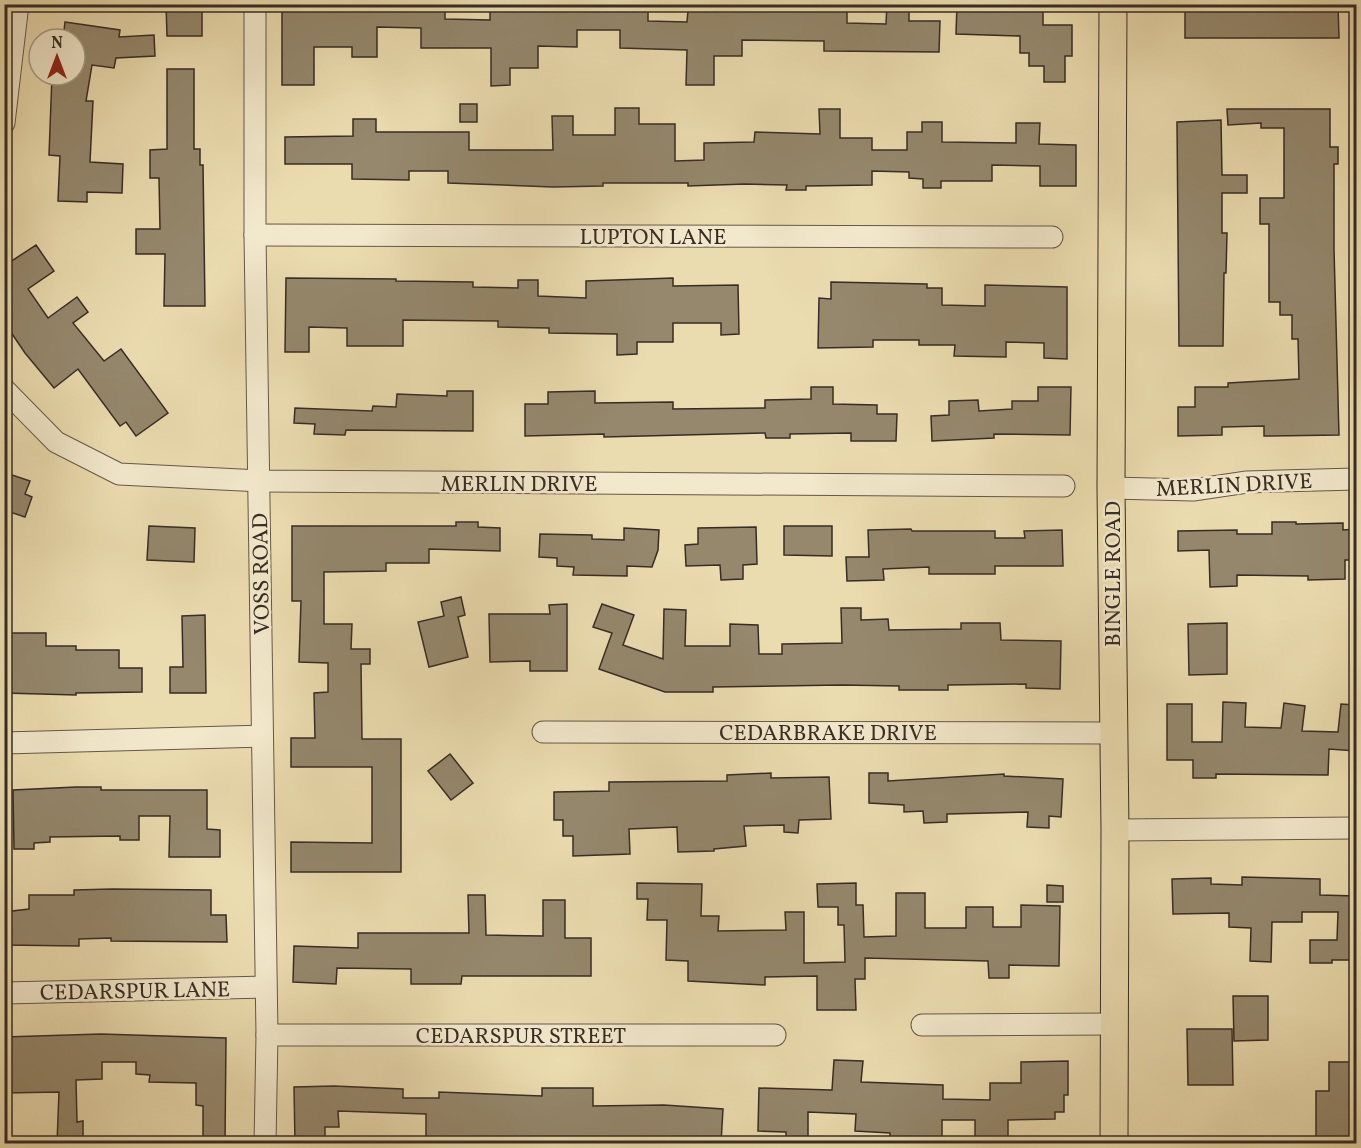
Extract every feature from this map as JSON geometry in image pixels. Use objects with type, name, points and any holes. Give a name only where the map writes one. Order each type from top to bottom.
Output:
[{"type":"main road","name":"BINGLE ROAD","points":[[1113,4],[1111,488],[1115,830],[1114,1143]]},
{"type":"street","points":[[4,123],[18,4]]},
{"type":"street","name":"VOSS ROAD","points":[[255,4],[255,234],[267,1035],[265,1143]]},
{"type":"street","name":"LUPTON LANE","points":[[255,234],[1052,237]]},
{"type":"street","name":"MERLIN DRIVE","points":[[4,389],[56,442],[119,474],[259,481],[1064,486]]},
{"type":"street","name":"MERLIN DRIVE","points":[[1111,488],[1193,490],[1247,482],[1356,479]]},
{"type":"street","name":"CEDARBRAKE DRIVE","points":[[543,732],[1113,732]]},
{"type":"street","points":[[4,743],[262,736]]},
{"type":"street","points":[[1115,830],[1356,828]]},
{"type":"street","name":"CEDARSPUR LANE","points":[[4,993],[265,987]]},
{"type":"street","points":[[922,1024],[1114,1024]]},
{"type":"street","name":"CEDARSPUR STREET","points":[[267,1035],[775,1035]]},
{"type":"building","points":[[166,4],[202,4],[202,36],[167,36]]},
{"type":"building","points":[[282,4],[445,4],[445,19],[490,20],[490,4],[648,4],[648,21],[687,22],[688,10],[789,9],[789,4],[847,4],[847,23],[886,24],[887,4],[909,4],[909,21],[940,21],[939,52],[824,51],[824,41],[742,40],[742,56],[714,56],[714,85],[686,85],[687,50],[620,48],[620,30],[577,30],[577,47],[538,46],[538,68],[510,68],[510,85],[491,86],[491,48],[421,48],[421,28],[377,27],[377,57],[352,57],[352,47],[314,47],[314,85],[282,85]]},
{"type":"building","points":[[957,4],[1043,4],[1043,25],[1072,25],[1072,56],[1065,56],[1065,82],[1044,82],[1044,66],[1029,66],[1029,53],[1020,53],[1020,36],[956,34]]},
{"type":"building","points":[[1185,4],[1338,4],[1339,38],[1185,38]]},
{"type":"building","points":[[65,22],[120,30],[119,37],[154,35],[155,56],[116,58],[114,68],[92,65],[86,101],[93,101],[90,162],[123,164],[122,193],[87,192],[87,202],[58,201],[60,156],[49,155],[52,87],[87,87],[87,27],[64,27]]},
{"type":"building","points":[[167,69],[194,69],[194,149],[200,149],[200,165],[203,165],[205,306],[164,306],[165,254],[136,254],[136,229],[160,229],[159,178],[150,178],[150,150],[167,149]]},
{"type":"building","points":[[460,104],[477,104],[477,122],[460,122]]},
{"type":"building","points":[[615,108],[639,108],[639,124],[675,124],[675,161],[704,160],[704,143],[754,142],[755,132],[820,134],[819,109],[840,109],[840,138],[872,138],[872,150],[907,150],[907,132],[922,132],[922,122],[942,122],[942,142],[1016,143],[1016,123],[1040,123],[1039,144],[1076,145],[1076,186],[1040,186],[1040,166],[992,165],[992,181],[941,181],[941,188],[923,188],[923,179],[909,178],[909,172],[872,171],[872,185],[806,186],[806,190],[786,190],[787,185],[745,184],[688,186],[688,183],[603,183],[603,186],[553,187],[448,183],[448,171],[409,171],[409,180],[352,179],[352,164],[285,164],[285,137],[353,136],[353,119],[376,119],[376,132],[469,132],[469,150],[553,150],[552,116],[573,116],[573,135],[615,135]]},
{"type":"building","points":[[1227,109],[1330,109],[1330,147],[1338,147],[1338,164],[1334,164],[1334,249],[1339,435],[1264,436],[1264,426],[1222,427],[1222,435],[1178,436],[1178,407],[1195,407],[1195,387],[1228,387],[1228,383],[1299,379],[1298,339],[1292,339],[1292,315],[1280,315],[1280,302],[1269,302],[1269,224],[1260,224],[1260,198],[1284,198],[1284,128],[1261,128],[1261,123],[1228,125]]},
{"type":"building","points":[[1221,120],[1222,175],[1247,175],[1247,193],[1222,193],[1222,233],[1227,233],[1223,346],[1179,346],[1177,122]]},
{"type":"building","points":[[36,245],[54,271],[28,289],[48,318],[77,297],[88,312],[73,323],[104,361],[121,349],[168,413],[136,436],[126,422],[120,426],[78,369],[54,388],[25,353],[4,322],[4,266]]},
{"type":"building","points":[[286,278],[473,282],[473,287],[518,288],[518,280],[538,280],[538,296],[586,298],[586,281],[673,278],[673,286],[738,285],[739,334],[721,335],[721,323],[673,323],[673,342],[637,342],[637,354],[617,355],[617,334],[549,333],[549,328],[498,327],[498,321],[403,320],[403,346],[347,346],[347,328],[309,327],[309,352],[285,352]]},
{"type":"building","points":[[831,282],[927,284],[927,288],[942,288],[942,305],[985,306],[985,285],[1067,287],[1067,359],[1044,358],[1044,343],[1006,342],[1006,357],[954,356],[955,345],[919,345],[919,340],[873,340],[873,347],[818,348],[819,298],[831,299]]},
{"type":"building","points":[[811,387],[833,387],[833,404],[877,405],[877,414],[897,414],[896,441],[851,441],[851,433],[790,434],[790,438],[766,438],[765,433],[604,437],[604,434],[525,436],[525,404],[548,404],[548,392],[595,391],[595,403],[673,402],[673,409],[765,408],[765,400],[811,399]]},
{"type":"building","points":[[1038,387],[1071,387],[1070,435],[994,434],[994,438],[932,441],[931,416],[949,415],[949,401],[978,400],[979,411],[1012,409],[1012,401],[1038,401]]},
{"type":"building","points":[[447,391],[473,391],[473,431],[346,430],[345,435],[314,434],[315,424],[294,423],[295,408],[372,411],[373,406],[396,407],[397,394],[447,396]]},
{"type":"building","points":[[9,474],[30,481],[25,494],[32,497],[25,517],[4,510],[4,487]]},
{"type":"building","points":[[456,522],[478,522],[478,527],[500,528],[500,551],[429,549],[429,563],[386,563],[386,571],[324,572],[324,624],[352,624],[351,649],[370,649],[370,664],[361,664],[362,739],[401,739],[401,872],[291,872],[291,842],[372,843],[372,767],[291,767],[291,738],[315,738],[314,693],[328,692],[328,663],[299,662],[301,601],[292,601],[292,526],[456,526]]},
{"type":"building","points":[[1272,522],[1343,523],[1343,530],[1356,529],[1356,560],[1345,560],[1345,579],[1308,580],[1308,576],[1237,575],[1237,586],[1210,587],[1209,550],[1178,551],[1178,531],[1237,530],[1237,534],[1272,534]]},
{"type":"building","points":[[149,526],[195,528],[194,562],[147,560]]},
{"type":"building","points":[[784,526],[832,526],[832,556],[784,555]]},
{"type":"building","points":[[756,527],[757,564],[743,565],[743,579],[721,580],[720,565],[686,566],[685,545],[698,544],[698,528]]},
{"type":"building","points":[[624,528],[659,530],[658,550],[652,567],[627,566],[627,576],[573,575],[574,567],[557,566],[557,558],[539,557],[540,534],[592,535],[592,539],[624,540]]},
{"type":"building","points":[[911,529],[912,531],[995,531],[995,538],[1025,538],[1024,531],[1062,530],[1063,566],[995,566],[995,574],[929,574],[929,567],[883,569],[884,580],[847,581],[846,557],[869,557],[868,530]]},
{"type":"building","points":[[461,597],[465,615],[458,617],[468,657],[429,667],[418,622],[444,616],[441,602]]},
{"type":"building","points":[[567,604],[567,671],[530,671],[530,661],[490,662],[489,614],[550,614],[549,605]]},
{"type":"building","points":[[602,604],[634,615],[623,645],[663,659],[664,609],[686,610],[685,646],[730,646],[730,624],[758,625],[759,654],[782,654],[782,644],[842,643],[841,608],[861,608],[861,620],[888,619],[889,630],[961,629],[961,623],[1000,623],[1001,640],[1061,641],[1060,689],[1026,688],[1026,684],[948,685],[948,690],[899,690],[899,686],[842,685],[713,687],[713,692],[665,692],[599,669],[612,633],[593,627]]},
{"type":"building","points":[[205,615],[206,693],[170,693],[170,667],[183,667],[182,616]]},
{"type":"building","points":[[1227,623],[1227,674],[1189,675],[1188,624]]},
{"type":"building","points":[[4,633],[46,633],[46,646],[76,646],[76,650],[119,650],[119,668],[142,668],[142,692],[76,693],[76,695],[4,693]]},
{"type":"building","points":[[1223,702],[1246,703],[1245,727],[1281,728],[1284,703],[1305,706],[1302,731],[1338,732],[1341,704],[1356,705],[1356,751],[1329,749],[1328,775],[1216,774],[1216,778],[1193,778],[1193,760],[1167,760],[1167,704],[1192,704],[1192,742],[1222,742]]},
{"type":"building","points":[[450,754],[473,783],[451,800],[428,771]]},
{"type":"building","points":[[771,773],[771,778],[829,777],[831,819],[799,820],[798,833],[784,832],[784,825],[744,826],[746,846],[714,849],[714,851],[678,852],[677,827],[629,829],[630,854],[573,856],[573,836],[563,836],[563,820],[554,820],[554,792],[609,791],[609,782],[727,781],[727,775]]},
{"type":"building","points":[[869,773],[888,773],[888,781],[1004,774],[1004,776],[1063,779],[1061,817],[1049,816],[1049,828],[1027,827],[1028,812],[947,814],[947,822],[924,823],[923,811],[904,812],[904,805],[869,803]]},
{"type":"building","points":[[101,787],[101,790],[207,790],[207,829],[220,830],[220,857],[169,857],[170,816],[139,816],[139,840],[120,840],[120,836],[50,837],[50,842],[34,843],[34,849],[14,849],[13,790]]},
{"type":"building","points":[[1242,877],[1320,879],[1320,895],[1356,896],[1354,960],[1310,963],[1310,940],[1337,940],[1338,912],[1302,912],[1302,922],[1272,922],[1271,962],[1250,961],[1251,928],[1229,927],[1229,913],[1173,914],[1172,879],[1211,878],[1211,884],[1242,885]]},
{"type":"building","points":[[637,883],[702,884],[701,916],[719,916],[718,931],[786,930],[785,912],[804,912],[804,963],[845,962],[844,925],[838,925],[838,907],[818,907],[817,884],[856,883],[856,905],[863,905],[864,937],[896,936],[896,893],[925,893],[925,928],[966,928],[966,907],[993,907],[993,927],[1021,927],[1021,905],[1060,906],[1059,966],[1009,965],[1009,978],[989,978],[988,961],[865,958],[865,979],[855,979],[856,1010],[817,1010],[817,976],[765,977],[765,985],[688,981],[688,961],[666,960],[667,920],[647,920],[648,899],[637,899]]},
{"type":"building","points":[[1047,885],[1063,886],[1063,902],[1047,902]]},
{"type":"building","points":[[74,890],[211,890],[211,915],[226,915],[227,942],[111,941],[111,938],[79,939],[79,946],[4,945],[4,912],[29,909],[29,895],[74,895]]},
{"type":"building","points":[[468,895],[485,895],[486,935],[543,936],[543,900],[565,900],[565,938],[591,938],[591,976],[462,976],[461,984],[411,984],[411,969],[337,968],[336,984],[293,982],[294,946],[358,948],[358,933],[469,933]]},
{"type":"building","points":[[1233,996],[1268,996],[1268,1040],[1234,1041]]},
{"type":"building","points":[[1187,1029],[1232,1029],[1233,1085],[1188,1085]]},
{"type":"building","points":[[101,1034],[226,1038],[225,1143],[203,1143],[203,1106],[196,1105],[196,1083],[149,1082],[150,1075],[136,1074],[136,1062],[102,1062],[102,1079],[76,1080],[77,1122],[83,1121],[83,1143],[57,1143],[59,1092],[4,1093],[4,1037]]},
{"type":"building","points":[[834,1060],[863,1061],[861,1082],[943,1085],[943,1099],[990,1100],[990,1083],[1021,1083],[1021,1062],[1068,1061],[1068,1095],[1064,1095],[1064,1112],[1055,1112],[1055,1119],[1008,1120],[1008,1143],[975,1143],[975,1120],[942,1120],[942,1141],[890,1143],[890,1133],[855,1131],[856,1114],[808,1112],[808,1141],[786,1141],[786,1132],[758,1131],[759,1088],[832,1090]]},
{"type":"building","points":[[1329,1062],[1356,1062],[1356,1143],[1316,1143],[1316,1091],[1329,1091]]},
{"type":"building","points":[[294,1087],[403,1089],[403,1098],[439,1098],[439,1092],[542,1096],[542,1088],[593,1088],[593,1106],[664,1105],[723,1109],[721,1143],[426,1143],[426,1114],[338,1111],[339,1127],[325,1127],[325,1143],[295,1143]]}]
